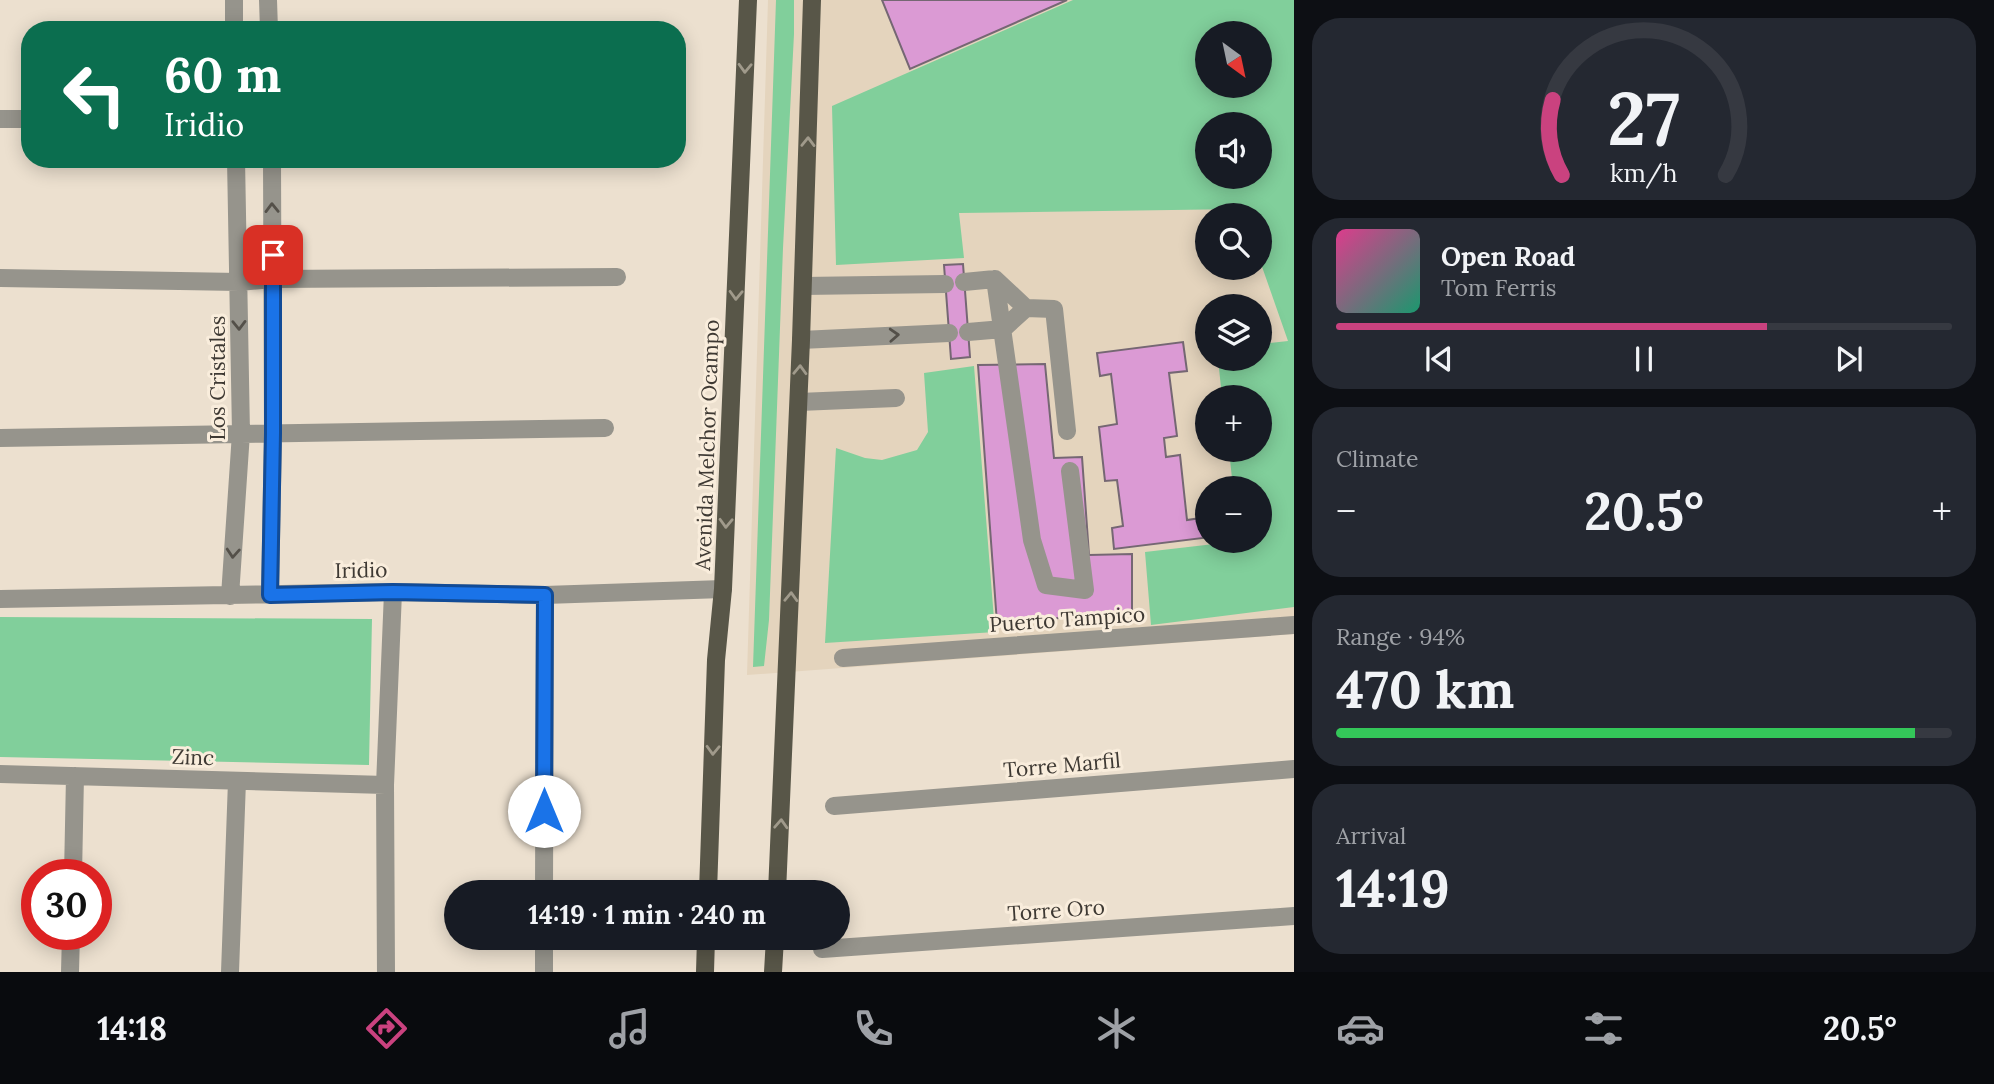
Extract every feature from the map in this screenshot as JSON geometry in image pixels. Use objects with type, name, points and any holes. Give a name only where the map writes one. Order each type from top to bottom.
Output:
[{"type":"main road","name":"Avenida Melchor Ocampo","points":[[708,880],[716,660],[723,590],[748,0]]},
{"type":"main road","points":[[778,880],[799,402],[812,0]]},
{"type":"main road","points":[[705,972],[706,950]]},
{"type":"main road","points":[[773,972],[774,950]]},
{"type":"street","points":[[234,0],[234,21]]},
{"type":"street","points":[[268,0],[269,21]]},
{"type":"street","points":[[0,119],[21,120]]},
{"type":"street","name":"Los Cristales","points":[[230,596],[241,433],[236,168]]},
{"type":"street","points":[[270,595],[273,433],[272,168]]},
{"type":"street","points":[[0,278],[239,282],[273,279],[617,277]]},
{"type":"street","points":[[995,279],[1032,540],[1046,585],[1085,590],[1070,471]]},
{"type":"street","points":[[964,282],[995,279],[1026,308]]},
{"type":"street","points":[[803,286],[946,284]]},
{"type":"street","points":[[968,332],[1003,329],[1026,308],[1054,309],[1067,430]]},
{"type":"street","points":[[801,340],[948,333]]},
{"type":"street","points":[[799,402],[896,398]]},
{"type":"street","points":[[0,438],[605,428]]},
{"type":"street","name":"Iridio","points":[[0,599],[393,592],[545,595],[723,590]]},
{"type":"street","points":[[386,972],[386,785],[393,592]]},
{"type":"street","points":[[544,880],[545,595]]},
{"type":"street","name":"Puerto Tampico","points":[[843,658],[1294,625]]},
{"type":"street","name":"Torre Marfil","points":[[834,806],[1294,769]]},
{"type":"street","name":"Zinc","points":[[0,774],[386,785]]},
{"type":"street","points":[[73,859],[75,776]]},
{"type":"street","points":[[230,972],[237,781]]},
{"type":"street","name":"Torre Oro","points":[[850,947],[1294,916]]},
{"type":"street","points":[[70,972],[71,950]]},
{"type":"street","points":[[544,950],[544,972]]},
{"type":"shaded area","points":[[768,0],[1294,0],[1294,634],[747,675]]},
{"type":"green space","points":[[776,0],[794,0],[794,34],[769,620],[764,666],[753,667]]},
{"type":"green space","points":[[1073,0],[1294,0],[1294,607],[1151,625],[1145,552],[1195,546],[1195,553],[1272,553],[1272,476],[1232,476],[1230,462],[1272,462],[1272,385],[1221,385],[1219,371],[1272,371],[1272,343],[1288,341],[1267,280],[1272,280],[1272,203],[1195,203],[1195,210],[959,213],[964,258],[836,265],[832,106]]},
{"type":"green space","points":[[974,366],[995,632],[825,643],[836,448],[865,458],[882,460],[917,450],[928,432],[924,373]]},
{"type":"green space","points":[[0,617],[372,619],[369,765],[0,757]]},
{"type":"building","points":[[882,0],[1067,0],[910,69]]},
{"type":"building","points":[[963,264],[970,357],[951,359],[944,265]]},
{"type":"building","points":[[1183,342],[1187,371],[1169,373],[1177,436],[1164,438],[1166,457],[1180,455],[1187,520],[1195,519],[1195,539],[1114,549],[1112,528],[1123,526],[1117,480],[1105,481],[1099,427],[1117,424],[1111,374],[1100,376],[1097,353]]},
{"type":"building","points":[[1045,364],[1054,458],[1082,457],[1089,555],[1132,554],[1132,612],[997,623],[978,365]]},
{"type":"route","points":[[273,255],[270,595],[393,592],[545,595],[544,811]]}]
